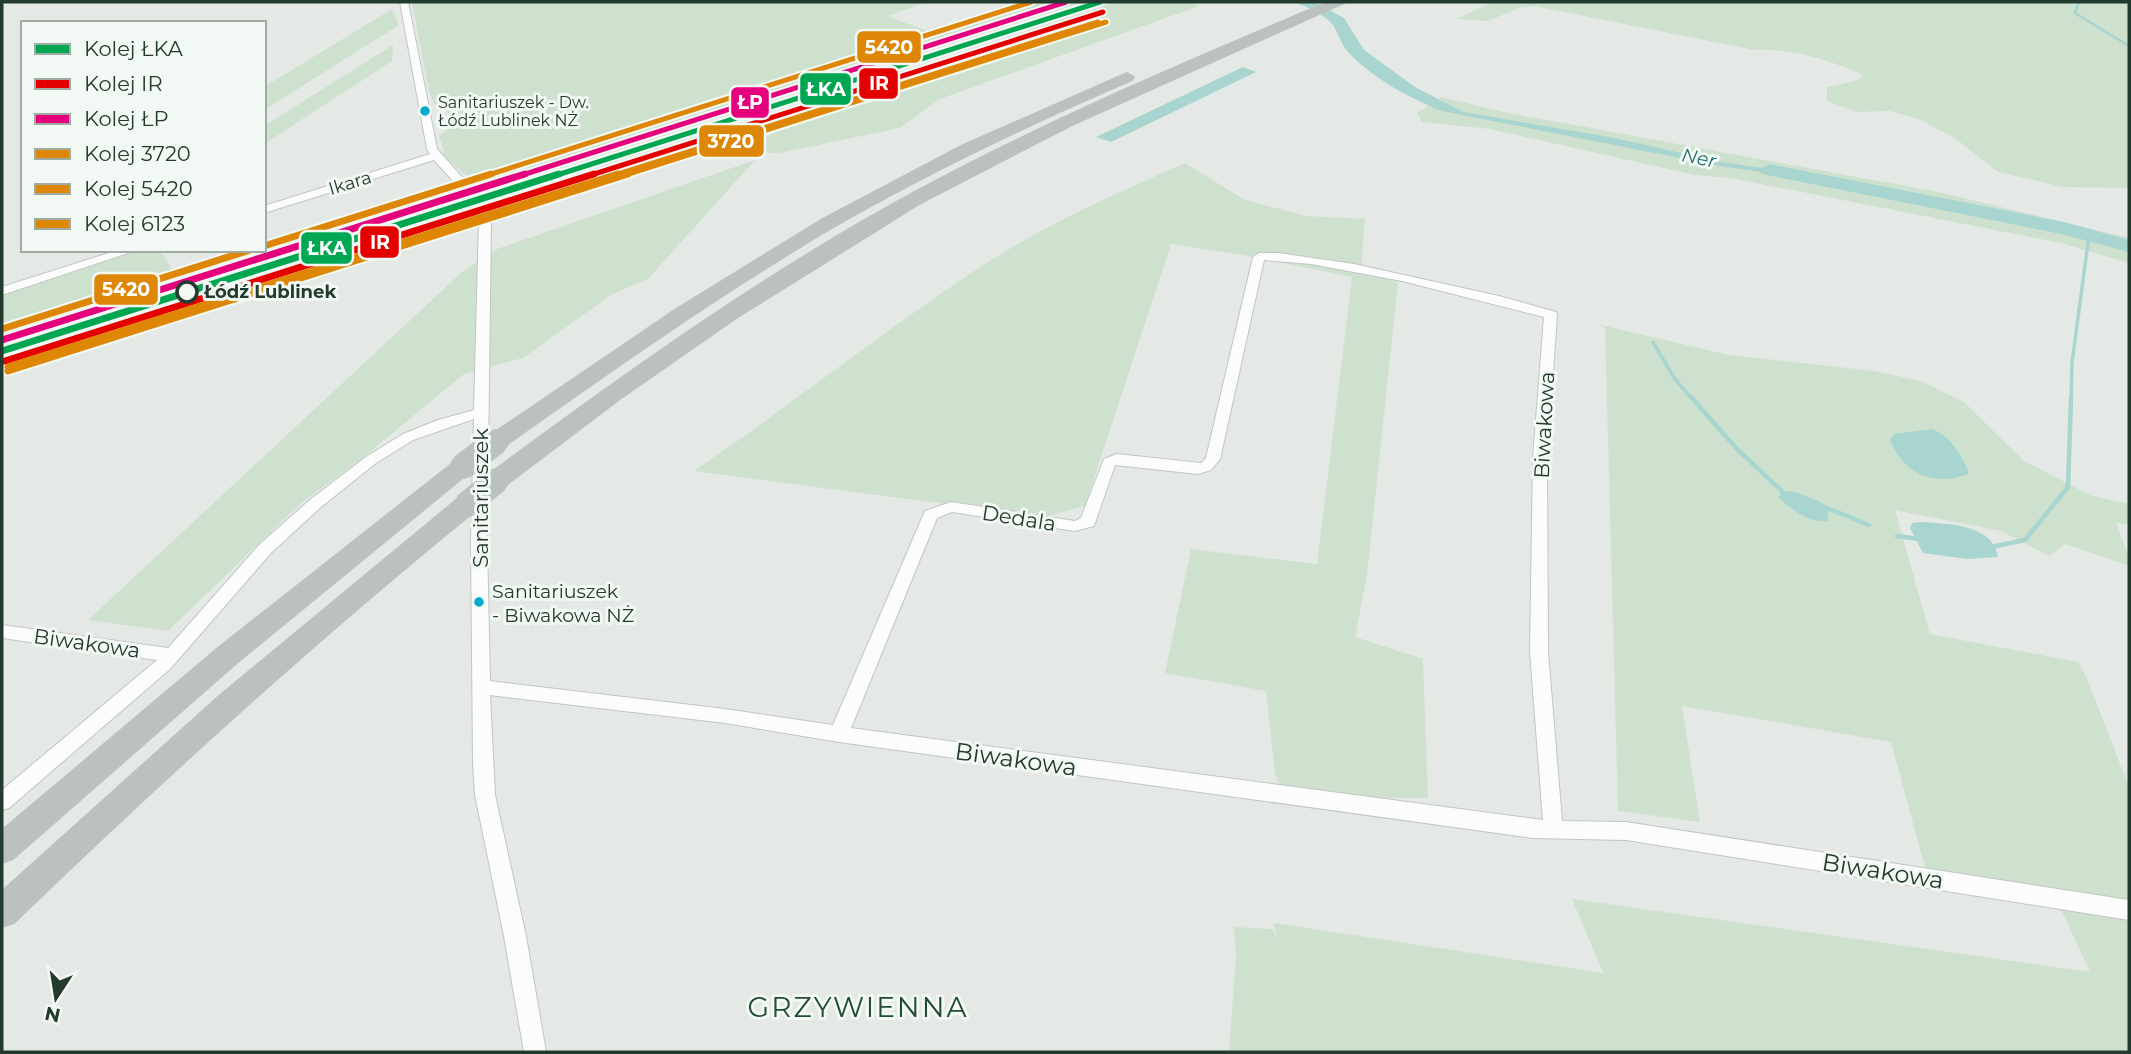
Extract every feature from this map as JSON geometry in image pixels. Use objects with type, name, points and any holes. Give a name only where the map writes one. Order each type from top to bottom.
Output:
[{"type":"highway","points":[[2,849],[116,748],[259,628],[462,467],[694,305],[876,196],[1053,109],[1283,11],[1303,10],[1339,2]]},
{"type":"highway","points":[[2,912],[230,703],[331,615],[497,480],[623,386],[766,288],[978,165],[1303,10]]},
{"type":"street","name":"Sanitariuszek","points":[[404,2],[431,147],[436,156],[475,195],[485,219],[486,265],[480,413],[480,687],[485,795],[515,936],[535,1052]]},
{"type":"street","name":"Ikara","points":[[266,208],[436,156]]},
{"type":"street","points":[[2,291],[125,252]]},
{"type":"street","name":"Dedala","points":[[839,734],[931,515],[951,507],[1075,526],[1088,522],[1108,462],[1117,459],[1198,469],[1206,467],[1213,459],[1259,257],[1264,255]]},
{"type":"street","name":"Biwakowa","points":[[1264,255],[1296,258],[1445,287],[1531,307],[1551,315],[1540,458],[1539,652],[1553,828]]},
{"type":"street","points":[[2,802],[172,655],[275,539],[343,481],[408,437],[443,423],[480,413]]},
{"type":"street","name":"Biwakowa","points":[[2,631],[172,655]]},
{"type":"street","name":"Biwakowa","points":[[480,687],[712,714],[839,734],[1533,829],[1626,831],[2129,909]]},
{"type":"green space","points":[[412,2],[927,2],[887,16],[935,34],[1035,2],[1083,2],[482,188],[442,155],[444,151],[439,136],[451,127],[445,103],[435,105],[429,92]]},
{"type":"green space","points":[[1117,2],[1188,2],[1199,6],[940,99],[900,128],[779,153],[735,152],[808,117],[838,92]]},
{"type":"green space","points":[[1492,2],[2129,2],[2129,188],[2063,187],[1998,172],[1956,139],[1921,120],[1890,111],[1857,112],[1827,101],[1827,87],[1856,81],[1863,75],[1811,56],[1755,50],[1534,6],[1519,8],[1488,21],[1457,19]]},
{"type":"green space","points":[[392,9],[399,25],[266,109],[266,86]]},
{"type":"green space","points":[[393,45],[392,61],[266,143],[266,125]]},
{"type":"green space","points":[[1441,97],[1504,112],[1939,192],[2129,238],[2129,263],[2061,243],[1731,178],[1695,175],[1490,129],[1422,122],[1417,113]]},
{"type":"green space","points":[[755,160],[648,279],[611,295],[523,358],[464,374],[360,460],[301,503],[168,631],[88,620],[463,271],[497,249]]},
{"type":"green space","points":[[1185,163],[1245,200],[1307,216],[1365,219],[1361,271],[1398,283],[1367,575],[1355,637],[1423,659],[1428,798],[1286,797],[1275,775],[1266,691],[1165,673],[1191,549],[1317,564],[1352,277],[1171,244],[1085,506],[1045,517],[694,471],[911,314],[985,264],[1058,222]]},
{"type":"green space","points":[[134,252],[161,252],[179,281],[2,335],[2,295]]},
{"type":"green space","points":[[1597,324],[1729,355],[1875,371],[1921,381],[1964,402],[2024,461],[2092,496],[2129,504],[2129,525],[2116,523],[2129,557],[2129,566],[2066,544],[2049,556],[2001,531],[1895,510],[1930,634],[2078,662],[2086,676],[2129,787],[2129,1052],[1229,1052],[1236,955],[1234,927],[1273,929],[1277,940],[1274,923],[1603,973],[1572,899],[2090,972],[2058,903],[1926,871],[1891,742],[1682,706],[1700,822],[1618,811],[1605,328]]},
{"type":"water","points":[[1295,2],[1314,2],[1344,18],[1364,50],[1415,87],[1463,112],[1615,138],[1721,162],[1805,174],[1804,183],[1784,175],[1726,167],[1442,111],[1405,94],[1369,71],[1346,50],[1329,21]]},
{"type":"water","points":[[1243,67],[1256,72],[1111,142],[1096,137]]},
{"type":"water","points":[[1932,429],[1945,436],[1955,447],[1968,474],[1946,479],[1927,477],[1905,463],[1890,440],[1894,434]]},
{"type":"water","points":[[1792,491],[1821,502],[1828,510],[1828,521],[1807,518],[1779,498],[1781,492]]},
{"type":"water","points":[[1912,523],[1956,525],[1979,532],[1988,538],[1998,557],[1968,559],[1923,553],[1910,528]]},
{"type":"waterway","points":[[2079,2],[2075,13],[2129,46]]},
{"type":"waterway","name":"Ner","points":[[1769,170],[2064,228],[2129,246]]},
{"type":"waterway","points":[[2071,400],[2072,363],[2089,235]]},
{"type":"waterway","points":[[1653,342],[1674,378],[1693,400]]},
{"type":"waterway","points":[[1692,398],[1736,448],[1784,493]]},
{"type":"waterway","points":[[1991,547],[2025,540],[2068,487],[2071,398]]},
{"type":"waterway","points":[[1822,506],[1869,525]]},
{"type":"waterway","points":[[1897,536],[1919,539]]},
{"type":"rail line","name":"5420","points":[[266,245],[1031,2]]},
{"type":"rail line","name":"ŁP","points":[[2,340],[1066,2]]},
{"type":"rail line","name":"ŁKA","points":[[2,351],[1100,2]]},
{"type":"rail line","name":"IR","points":[[5,361],[1103,12]]},
{"type":"rail line","name":"6123","points":[[8,367],[1098,22]]},
{"type":"rail line","name":"3720","points":[[8,371],[1106,22]]},
{"type":"rail line","name":"5420","points":[[2,329],[244,252]]},
{"type":"place","name":"Sanitariuszek - Dw. Łódź Lublinek NŻ","points":[[425,111]]},
{"type":"place","name":"Łódź Lublinek","points":[[187,292]]},
{"type":"place","name":"Sanitariuszek - Biwakowa NŻ","points":[[479,602]]},
{"type":"district","name":"GRZYWIENNA","points":[[858,1007]]}]
